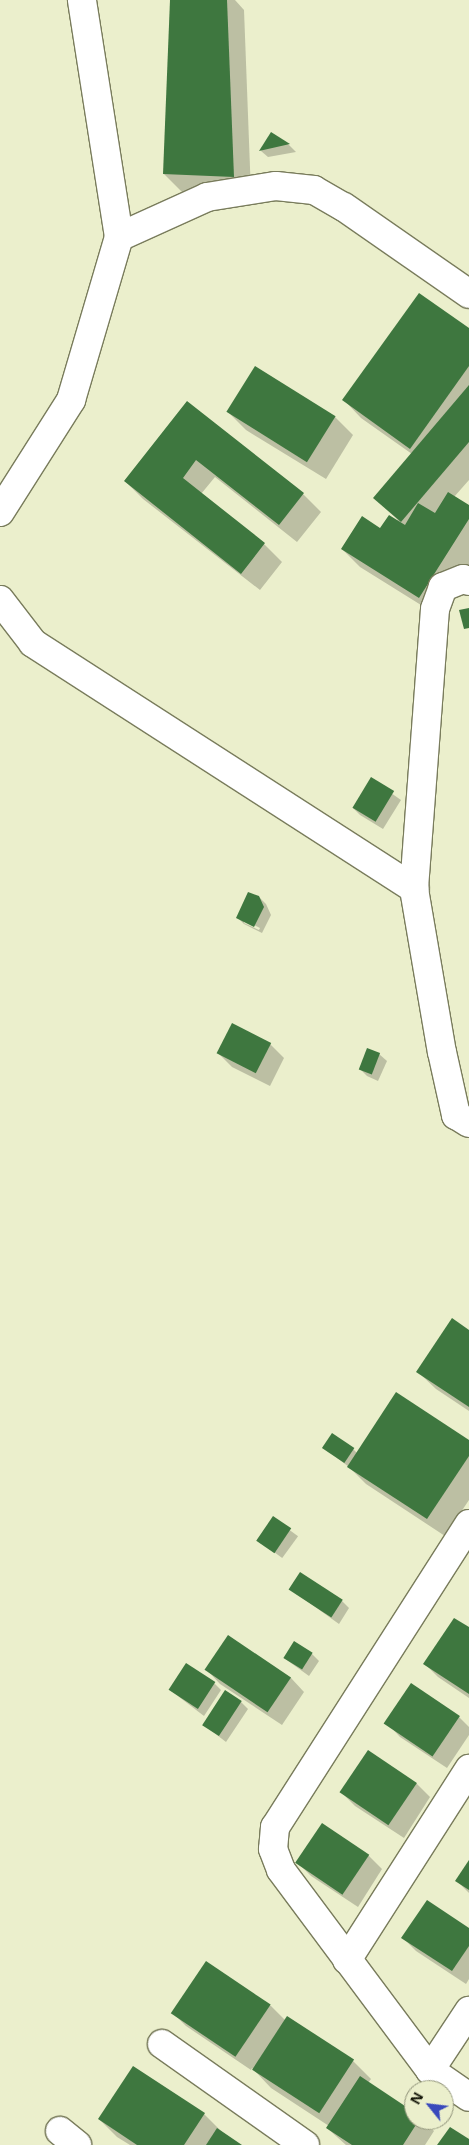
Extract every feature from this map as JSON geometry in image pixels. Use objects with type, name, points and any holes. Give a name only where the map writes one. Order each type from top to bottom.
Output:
[{"type":"street","points":[[0,512],[71,400],[118,237],[82,0]]},
{"type":"street","points":[[118,237],[207,197],[276,186],[314,190],[344,207],[469,294]]},
{"type":"street","points":[[469,581],[462,579],[443,587],[435,608],[414,890],[442,1052],[456,1115],[469,1122]]},
{"type":"street","points":[[0,600],[33,643],[414,890]]},
{"type":"street","points":[[469,1524],[275,1827],[273,1849],[281,1870],[430,2070],[469,2097]]},
{"type":"street","points":[[348,1960],[469,1769]]},
{"type":"street","points":[[430,2070],[469,2011]]},
{"type":"street","points":[[162,2044],[305,2145]]},
{"type":"building","points":[[170,0],[227,0],[234,177],[163,174]]},
{"type":"building","points":[[271,132],[290,144],[259,151]]},
{"type":"building","points":[[419,293],[469,328],[469,366],[410,449],[342,400]]},
{"type":"building","points":[[255,366],[336,416],[307,462],[226,412]]},
{"type":"building","points":[[469,385],[469,442],[401,522],[373,498]]},
{"type":"building","points":[[187,401],[304,493],[279,525],[196,460],[183,478],[265,543],[241,574],[124,481]]},
{"type":"building","points":[[448,492],[469,505],[469,519],[419,598],[341,549],[362,516],[380,528],[389,515],[405,525],[418,503],[435,513]]},
{"type":"building","points":[[469,608],[469,628],[464,629],[459,610]]},
{"type":"building","points":[[371,777],[394,791],[376,822],[352,808]]},
{"type":"building","points":[[248,892],[259,896],[264,907],[254,927],[236,918]]},
{"type":"building","points":[[232,1023],[271,1043],[256,1073],[217,1053]]},
{"type":"building","points":[[367,1048],[380,1053],[372,1074],[359,1069]]},
{"type":"building","points":[[452,1318],[469,1330],[469,1407],[416,1372]]},
{"type":"building","points":[[396,1392],[469,1440],[469,1456],[427,1519],[347,1467]]},
{"type":"building","points":[[332,1433],[354,1448],[344,1463],[322,1448]]},
{"type":"building","points":[[273,1516],[291,1528],[274,1553],[256,1541]]},
{"type":"building","points":[[300,1572],[343,1600],[331,1617],[289,1590]]},
{"type":"building","points":[[454,1618],[469,1627],[469,1694],[423,1664]]},
{"type":"building","points":[[228,1635],[291,1677],[268,1712],[205,1670]]},
{"type":"building","points":[[294,1641],[313,1653],[302,1670],[283,1658]]},
{"type":"building","points":[[186,1663],[215,1682],[198,1709],[169,1690]]},
{"type":"building","points":[[411,1683],[460,1716],[433,1757],[384,1724]]},
{"type":"building","points":[[225,1690],[242,1701],[219,1736],[202,1725]]},
{"type":"building","points":[[368,1750],[417,1783],[388,1825],[339,1792]]},
{"type":"building","points":[[322,1823],[369,1855],[342,1895],[295,1863]]},
{"type":"building","points":[[469,1860],[469,1890],[455,1881]]},
{"type":"building","points":[[427,1900],[469,1928],[469,1946],[452,1971],[401,1938]]},
{"type":"building","points":[[206,1961],[271,2005],[235,2057],[171,2013]]},
{"type":"building","points":[[287,2016],[354,2060],[319,2113],[252,2070]]},
{"type":"building","points":[[133,2066],[205,2113],[184,2145],[137,2145],[98,2119]]},
{"type":"building","points":[[360,2076],[404,2105],[404,2130],[413,2130],[403,2145],[352,2145],[326,2128]]},
{"type":"building","points":[[217,2128],[242,2145],[206,2145]]},
{"type":"building","points":[[448,2130],[454,2130],[469,2139],[469,2145],[437,2145]]}]
